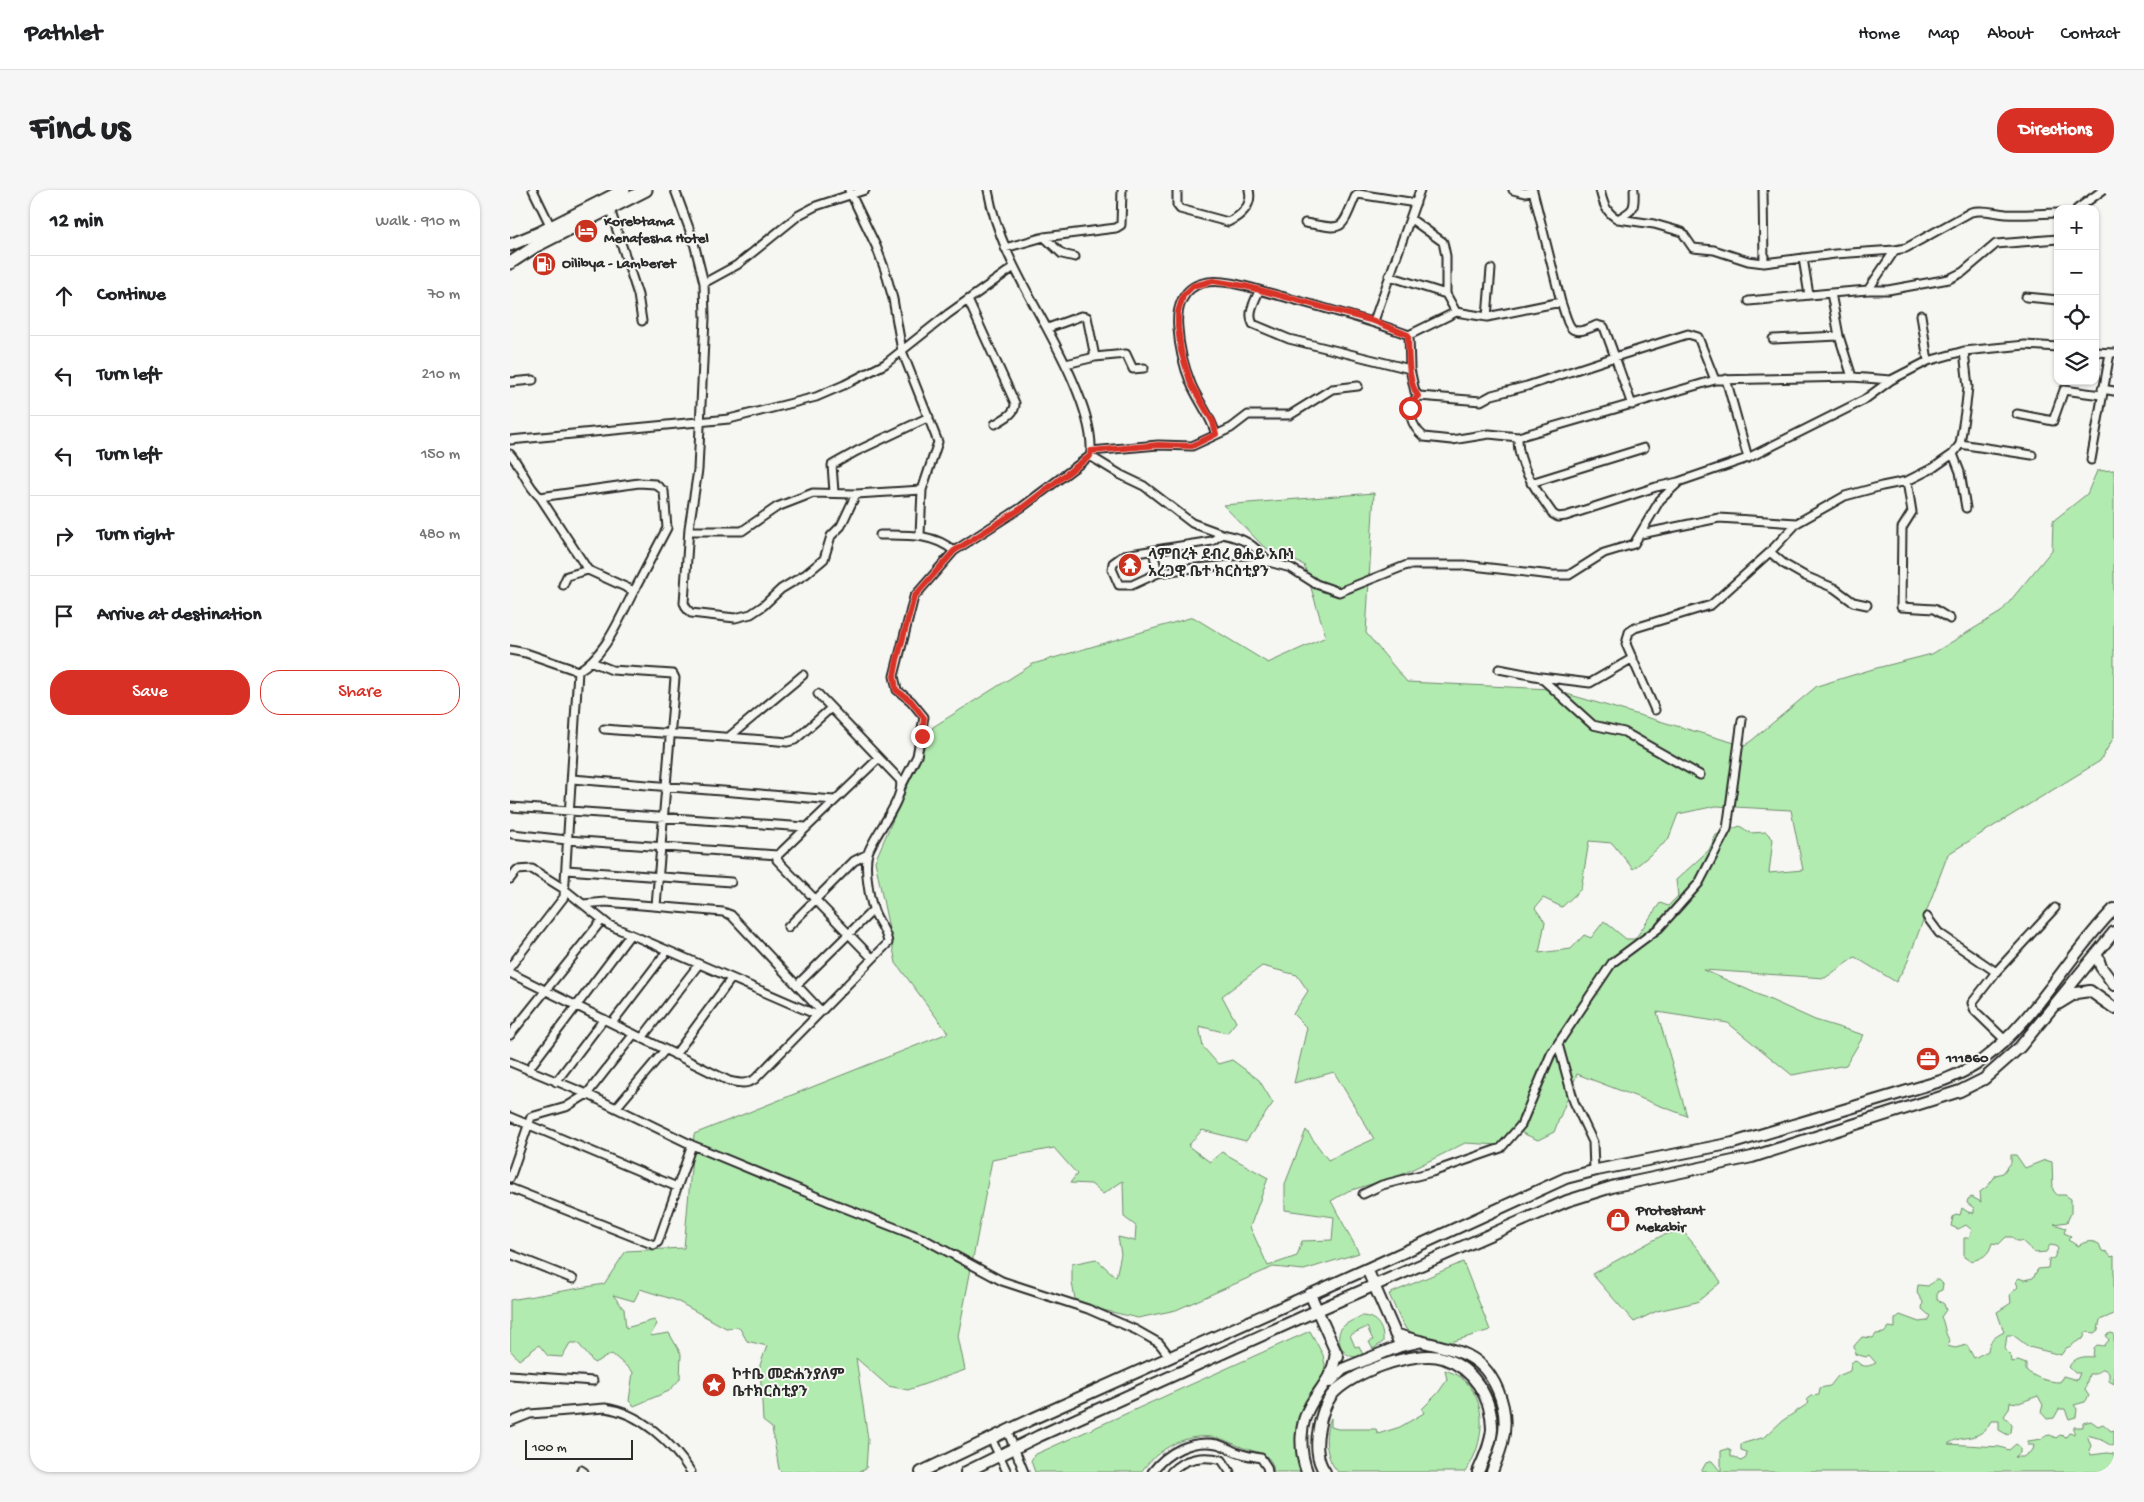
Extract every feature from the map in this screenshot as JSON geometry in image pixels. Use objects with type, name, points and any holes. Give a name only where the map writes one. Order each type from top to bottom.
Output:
[{"type":"main road","points":[[510,245],[551,227],[624,190]]},
{"type":"main road","points":[[510,263],[536,246],[646,190]]},
{"type":"main road","points":[[921,1472],[1007,1430],[1441,1236],[1554,1183],[1594,1170],[1733,1143],[1944,1080],[1980,1062],[2006,1040],[2114,909]]},
{"type":"main road","points":[[966,1472],[1014,1448],[1318,1310],[1589,1193],[1734,1162],[1825,1135],[1960,1091],[1984,1079],[2020,1047],[2114,932]]},
{"type":"main road","points":[[2097,955],[2101,967],[2114,985]]},
{"type":"main road","points":[[2036,1004],[2050,1009],[2081,991],[2090,991],[2114,1008]]},
{"type":"main road","points":[[1441,1236],[1448,1253]]},
{"type":"main road","points":[[1367,1269],[1406,1359]]},
{"type":"main road","points":[[1310,1294],[1348,1381]]},
{"type":"main road","points":[[1395,1334],[1464,1353],[1483,1367],[1497,1387],[1505,1415],[1503,1442],[1492,1472]]},
{"type":"main road","points":[[1324,1387],[1343,1369],[1400,1346],[1421,1342]]},
{"type":"main road","points":[[1307,1472],[1301,1442],[1304,1420],[1334,1368],[1336,1352]]},
{"type":"main road","points":[[1325,1472],[1317,1450],[1317,1437],[1323,1409],[1332,1395],[1348,1381],[1365,1372],[1406,1359],[1424,1357],[1442,1358],[1464,1368],[1484,1392],[1490,1412],[1492,1429],[1488,1450],[1478,1472]]},
{"type":"street","points":[[533,190],[551,227]]},
{"type":"street","points":[[675,190],[693,239],[704,284],[705,318],[698,470],[689,531],[684,603],[687,609],[691,613],[735,618],[751,614],[763,606],[781,590],[824,559],[831,536],[842,526],[856,494]]},
{"type":"street","points":[[704,284],[737,265],[799,215],[850,192],[865,190]]},
{"type":"street","points":[[988,190],[1005,248],[1066,364],[1084,411],[1090,454]]},
{"type":"street","points":[[1005,248],[1044,237],[1116,228],[1121,225],[1122,190]]},
{"type":"street","points":[[1177,190],[1176,205],[1180,209],[1228,222],[1241,214],[1249,203],[1249,190]]},
{"type":"street","points":[[1374,321],[1420,190]]},
{"type":"street","points":[[1513,190],[1525,194],[1535,191],[1561,302],[1569,326],[1573,330],[1582,332],[1597,325],[1604,328],[1632,405]]},
{"type":"street","points":[[1600,190],[1606,210],[1611,216],[1618,219],[1654,224],[1682,232],[1693,248],[1714,250],[1748,261],[1764,263],[1906,248],[1978,210],[2026,215],[2054,213]]},
{"type":"street","points":[[1618,219],[1632,211],[1635,205],[1634,190]]},
{"type":"street","points":[[1763,190],[1764,263]]},
{"type":"street","points":[[2082,205],[2102,190]]},
{"type":"street","points":[[850,192],[876,246],[885,270],[902,351],[938,442],[922,490],[920,535]]},
{"type":"street","points":[[1306,223],[1334,227],[1340,226],[1358,194],[1416,203]]},
{"type":"street","points":[[610,209],[638,295],[642,321]]},
{"type":"street","points":[[1411,219],[1443,242],[1446,256],[1446,294],[1456,312]]},
{"type":"street","points":[[1044,237],[1062,254],[1074,257]]},
{"type":"street","points":[[1749,301],[1868,290],[1888,290],[1950,279],[1963,272],[1996,244],[2054,239]]},
{"type":"street","points":[[1868,290],[1894,250]]},
{"type":"street","points":[[1802,258],[1809,296]]},
{"type":"street","points":[[510,440],[729,419],[816,397],[885,364],[1014,267]]},
{"type":"street","points":[[1487,318],[1491,270]]},
{"type":"street","points":[[1389,276],[1446,294]]},
{"type":"street","points":[[1216,434],[1213,422],[1191,384],[1181,351],[1178,312],[1183,296],[1193,286],[1213,281],[1259,290],[1374,321],[1408,335],[1456,312],[1487,318],[1561,302]]},
{"type":"street","points":[[1259,290],[1250,318],[1253,324],[1289,339],[1410,369]]},
{"type":"street","points":[[1831,293],[1839,336],[1852,377]]},
{"type":"street","points":[[2026,297],[2054,300]]},
{"type":"street","points":[[968,300],[1016,407],[1013,412],[995,424]]},
{"type":"street","points":[[1048,328],[1085,315],[1095,357]]},
{"type":"street","points":[[1920,315],[1928,361]]},
{"type":"street","points":[[1418,396],[1481,400],[1692,334],[1698,337],[1715,380]]},
{"type":"street","points":[[1408,335],[1410,369],[1415,392],[1418,396]]},
{"type":"street","points":[[1773,339],[1839,336]]},
{"type":"street","points":[[1518,437],[1518,447],[1531,483],[1553,514],[1558,517],[1678,482],[1748,458],[1864,400],[1891,380],[1928,361],[1964,351],[2025,345],[2054,347]]},
{"type":"street","points":[[1655,710],[1626,644],[1629,632],[1635,628],[1711,605],[1770,552],[1797,523],[1845,496],[1907,481],[1933,468],[1953,454],[1960,444],[1968,387],[1964,351]]},
{"type":"street","points":[[2091,460],[2102,392],[2112,353],[2099,352]]},
{"type":"street","points":[[1066,364],[1095,357],[1126,354],[1133,369],[1144,368]]},
{"type":"street","points":[[1418,396],[1412,403],[1410,415],[1414,426],[1424,437],[1452,440],[1490,434],[1518,437],[1715,380],[1852,377],[1891,380]]},
{"type":"street","points":[[1726,379],[1748,458]]},
{"type":"street","points":[[510,382],[533,380]]},
{"type":"street","points":[[510,973],[728,1081],[740,1084],[749,1083],[888,943],[887,937],[873,910],[868,886],[868,854],[917,756],[924,718],[911,701],[896,690],[894,676],[914,597],[954,551],[1022,508],[1090,454],[1158,445],[1192,446],[1231,428],[1248,415],[1290,415],[1332,389],[1358,386]]},
{"type":"street","points":[[2017,414],[2053,420],[2064,390],[2114,391]]},
{"type":"street","points":[[834,492],[832,465],[857,450],[929,417]]},
{"type":"street","points":[[1960,444],[2032,455]]},
{"type":"street","points":[[1531,483],[1644,448]]},
{"type":"street","points":[[510,454],[523,470],[532,490],[540,497],[588,570],[634,591]]},
{"type":"street","points":[[1090,454],[1144,486],[1192,523],[1222,534],[1242,538],[1256,547],[1268,562]]},
{"type":"street","points":[[1953,454],[1960,472],[1966,508]]},
{"type":"street","points":[[1907,481],[1912,512],[1902,528],[1901,607],[1934,609],[1950,619]]},
{"type":"street","points":[[1222,534],[1212,541],[1124,554],[1113,563],[1114,578],[1119,585],[1132,585],[1158,573],[1268,562],[1291,568],[1316,584],[1339,592],[1407,565],[1464,565],[1552,575],[1569,575],[1604,553],[1634,544],[1660,500],[1678,482]]},
{"type":"street","points":[[540,497],[639,483],[655,484],[664,491],[666,528],[611,636],[592,662],[578,671]]},
{"type":"street","points":[[689,531],[742,531],[777,507],[813,493],[856,494],[922,490]]},
{"type":"street","points":[[1641,534],[1719,518],[1797,523]]},
{"type":"street","points":[[880,535],[920,535],[945,543],[954,551]]},
{"type":"street","points":[[1153,551],[1158,573]]},
{"type":"street","points":[[1770,552],[1784,564],[1805,576],[1834,588],[1853,602],[1867,604]]},
{"type":"street","points":[[563,585],[567,576],[588,570]]},
{"type":"street","points":[[510,650],[540,657],[578,671]]},
{"type":"street","points":[[1499,668],[1540,677],[1590,683],[1633,658]]},
{"type":"street","points":[[592,662],[612,670],[673,674],[675,678],[656,906]]},
{"type":"street","points":[[510,967],[564,897],[578,671]]},
{"type":"street","points":[[730,736],[804,675]]},
{"type":"street","points":[[1540,677],[1593,725],[1624,732],[1700,775]]},
{"type":"street","points":[[818,694],[900,780],[902,785]]},
{"type":"street","points":[[604,729],[670,735],[730,736],[787,742],[795,740],[831,708]]},
{"type":"street","points":[[1363,1194],[1382,1185],[1432,1172],[1502,1148],[1521,1125],[1551,1054],[1612,963],[1659,928],[1698,883],[1728,829],[1742,720]]},
{"type":"street","points":[[872,958],[777,860],[778,855],[806,827],[879,758]]},
{"type":"street","points":[[572,779],[834,800]]},
{"type":"street","points":[[510,806],[806,827]]},
{"type":"street","points":[[512,834],[568,840],[778,855]]},
{"type":"street","points":[[788,927],[854,861],[868,854]]},
{"type":"street","points":[[510,879],[517,870],[532,869],[564,889],[602,920],[630,935],[731,979],[819,1013]]},
{"type":"street","points":[[566,870],[731,882]]},
{"type":"street","points":[[583,904],[606,902],[723,912],[730,915],[797,985],[819,1013]]},
{"type":"street","points":[[2006,1040],[1975,1011],[1972,1003],[1996,972],[2054,908]]},
{"type":"street","points":[[797,985],[873,910]]},
{"type":"street","points":[[1928,917],[1939,933],[1996,972]]},
{"type":"street","points":[[510,1035],[544,990],[602,920]]},
{"type":"street","points":[[528,1070],[630,935]]},
{"type":"street","points":[[612,1023],[667,951]]},
{"type":"street","points":[[642,1038],[699,964]]},
{"type":"street","points":[[675,1055],[731,979]]},
{"type":"street","points":[[556,1082],[604,1019]]},
{"type":"street","points":[[510,1178],[532,1117],[566,1106],[587,1094],[634,1034]]},
{"type":"street","points":[[1558,1044],[1574,1102],[1593,1142],[1594,1170]]},
{"type":"street","points":[[616,1108],[665,1050]]},
{"type":"street","points":[[510,1062],[587,1094],[692,1145],[924,1239],[1002,1281],[1088,1309],[1136,1330],[1159,1343],[1170,1357]]},
{"type":"street","points":[[510,1117],[677,1187]]},
{"type":"street","points":[[510,1188],[654,1246],[658,1242],[692,1145]]},
{"type":"street","points":[[510,1254],[573,1278]]},
{"type":"street","points":[[510,1375],[593,1381]]},
{"type":"street","points":[[510,1422],[530,1414],[613,1409],[646,1424],[671,1446],[691,1472]]},
{"type":"street","points":[[1007,1430],[1024,1472]]},
{"type":"street","points":[[991,1438],[1007,1472]]},
{"type":"street","points":[[1152,1472],[1166,1456],[1181,1448],[1214,1444],[1242,1454],[1261,1458],[1268,1467],[1268,1472]]},
{"type":"street","points":[[1171,1472],[1175,1467],[1192,1459],[1209,1456],[1222,1460],[1230,1472]]},
{"type":"green space","points":[[2114,470],[2114,737],[2100,761],[1948,854],[1907,963],[1896,982],[1855,957],[1825,978],[1704,970],[1815,1020],[1864,1035],[1846,1065],[1792,1075],[1728,1023],[1657,1012],[1687,1116],[1577,1074],[1554,1132],[1538,1140],[1513,1129],[1499,1145],[1465,1143],[1399,1176],[1348,1191],[1331,1201],[1359,1253],[1304,1270],[1273,1267],[1176,1310],[1138,1318],[1076,1304],[1072,1283],[1072,1264],[1096,1259],[1116,1277],[1121,1254],[1118,1237],[1135,1241],[1136,1226],[1124,1217],[1123,1181],[1103,1194],[1091,1184],[1070,1183],[1077,1174],[1054,1148],[992,1160],[958,1336],[965,1370],[908,1390],[888,1386],[856,1358],[868,1439],[866,1469],[859,1472],[782,1472],[779,1469],[772,1428],[763,1421],[760,1365],[767,1346],[747,1341],[739,1327],[726,1328],[675,1300],[640,1289],[634,1301],[613,1295],[624,1309],[626,1328],[654,1320],[657,1324],[650,1336],[669,1333],[681,1354],[680,1379],[669,1391],[634,1406],[629,1401],[633,1372],[612,1354],[594,1363],[578,1343],[570,1343],[562,1357],[548,1356],[539,1345],[519,1360],[510,1350],[510,1300],[604,1284],[626,1251],[684,1248],[694,1134],[948,1033],[896,963],[875,861],[933,727],[1033,664],[1193,617],[1268,663],[1326,637],[1304,565],[1264,547],[1223,505],[1374,493],[1366,633],[1407,682],[1550,689],[1745,746],[1817,686],[1932,654],[2001,612],[2052,550],[2053,521],[2087,494],[2097,471]],"holes":[[[1716,806],[1791,810],[1803,870],[1769,873],[1773,839],[1766,832],[1750,833],[1740,826],[1716,835],[1709,850],[1676,880],[1678,896],[1668,906],[1660,903],[1635,939],[1626,939],[1604,921],[1591,938],[1584,935],[1571,949],[1539,953],[1545,922],[1535,908],[1543,898],[1562,907],[1581,889],[1589,841],[1612,843],[1633,869],[1668,840],[1678,814]],[[1262,966],[1297,975],[1308,991],[1293,1014],[1307,1028],[1294,1083],[1334,1072],[1374,1139],[1328,1160],[1306,1130],[1285,1184],[1285,1210],[1334,1217],[1332,1240],[1302,1241],[1297,1256],[1268,1266],[1250,1227],[1268,1178],[1222,1152],[1210,1162],[1188,1146],[1202,1130],[1246,1141],[1273,1103],[1259,1080],[1232,1060],[1218,1064],[1203,1047],[1199,1026],[1227,1033],[1236,1022],[1222,996]]]},
{"type":"green space","points":[[2011,1155],[2016,1155],[2025,1168],[2045,1160],[2052,1162],[2053,1190],[2057,1195],[2065,1195],[2071,1199],[2071,1213],[2067,1222],[2054,1224],[2066,1228],[2064,1233],[2071,1236],[2068,1240],[2078,1246],[2086,1242],[2093,1242],[2099,1244],[2102,1251],[2107,1252],[2111,1257],[2114,1256],[2114,1314],[2100,1320],[2098,1330],[2094,1333],[2086,1332],[2083,1339],[2066,1348],[2061,1355],[2029,1347],[2013,1335],[2007,1335],[2005,1349],[2010,1354],[2011,1362],[2018,1361],[2026,1364],[2026,1370],[2038,1377],[2055,1382],[2060,1382],[2063,1376],[2077,1380],[2080,1373],[2075,1373],[2069,1367],[2071,1364],[2080,1358],[2093,1357],[2094,1348],[2097,1345],[2104,1346],[2109,1340],[2106,1335],[2111,1333],[2114,1334],[2114,1384],[2109,1381],[2109,1373],[2104,1369],[2095,1374],[2089,1374],[2085,1390],[2089,1396],[2085,1402],[2074,1405],[2077,1409],[2076,1417],[2069,1419],[2065,1409],[2059,1409],[2054,1418],[2047,1419],[2041,1412],[2043,1405],[2038,1396],[2019,1403],[2010,1402],[2009,1409],[2004,1416],[2012,1425],[2011,1432],[2008,1435],[1999,1430],[1999,1421],[1991,1421],[1981,1433],[1948,1444],[2000,1447],[2009,1450],[2016,1444],[2020,1447],[2020,1453],[2015,1457],[2023,1457],[2033,1450],[2034,1445],[2028,1445],[2028,1441],[2042,1439],[2044,1436],[2050,1435],[2056,1438],[2060,1435],[2066,1437],[2069,1433],[2074,1434],[2074,1427],[2083,1427],[2083,1423],[2091,1421],[2098,1426],[2103,1424],[2111,1431],[2114,1430],[2114,1445],[2112,1446],[2098,1438],[2087,1435],[2091,1446],[2089,1450],[2091,1455],[2114,1454],[2114,1472],[1721,1472],[1721,1451],[1727,1449],[1731,1451],[1731,1457],[1741,1461],[1746,1458],[1747,1452],[1741,1450],[1741,1444],[1765,1437],[1782,1421],[1809,1403],[1807,1399],[1811,1396],[1819,1395],[1820,1388],[1830,1386],[1838,1376],[1850,1371],[1851,1363],[1855,1360],[1864,1366],[1876,1363],[1869,1355],[1866,1357],[1855,1354],[1854,1346],[1862,1337],[1873,1338],[1876,1334],[1884,1333],[1889,1327],[1895,1328],[1895,1319],[1900,1315],[1919,1322],[1927,1321],[1930,1316],[1922,1309],[1923,1302],[1917,1293],[1918,1285],[1928,1286],[1935,1280],[1939,1280],[1943,1284],[1942,1290],[1937,1292],[1937,1299],[1944,1304],[1946,1310],[1941,1317],[1950,1341],[1947,1346],[1955,1348],[1967,1345],[1974,1358],[1988,1351],[1993,1339],[2004,1332],[1997,1312],[2011,1303],[2010,1294],[2018,1287],[2016,1281],[2019,1278],[2024,1280],[2033,1278],[2038,1269],[2048,1268],[2049,1260],[2054,1258],[2058,1249],[2056,1246],[2050,1245],[2046,1252],[2035,1253],[2022,1241],[2006,1237],[1999,1244],[1992,1243],[1989,1251],[1984,1256],[1970,1261],[1964,1257],[1964,1238],[1969,1238],[1972,1230],[1966,1225],[1958,1229],[1951,1226],[1953,1217],[1956,1214],[1960,1215],[1962,1208],[1974,1213],[1974,1208],[1967,1203],[1968,1199],[1972,1197],[1981,1202],[1980,1192],[1988,1186],[1996,1175],[2003,1173],[2011,1163]]},
{"type":"green space","points":[[1682,1230],[1702,1254],[1721,1282],[1697,1302],[1657,1311],[1634,1322],[1592,1274],[1661,1236]]},
{"type":"green space","points":[[1463,1262],[1490,1330],[1451,1342],[1413,1333],[1406,1329],[1389,1294]]},
{"type":"green space","points":[[1361,1316],[1371,1318],[1378,1323],[1382,1332],[1383,1342],[1373,1349],[1369,1342],[1373,1340],[1367,1327],[1350,1335],[1355,1347],[1359,1346],[1363,1355],[1352,1357],[1342,1349],[1339,1333],[1345,1325]]},
{"type":"green space","points":[[1310,1331],[1323,1355],[1325,1365],[1323,1376],[1308,1400],[1304,1472],[1274,1472],[1271,1461],[1260,1453],[1220,1439],[1201,1437],[1181,1441],[1163,1450],[1141,1472],[1035,1472],[1031,1461],[1034,1455]]},
{"type":"green space","points":[[1445,1370],[1457,1375],[1469,1385],[1476,1396],[1480,1409],[1480,1436],[1477,1449],[1465,1472],[1338,1472],[1330,1460],[1327,1446],[1328,1424],[1331,1418],[1331,1427],[1338,1429],[1376,1429],[1378,1434],[1400,1427],[1424,1413],[1422,1409],[1438,1393],[1447,1380]]},
{"type":"green space","points":[[1712,1461],[1721,1472],[1701,1472],[1706,1463]]},
{"type":"place","name":"Korebtama Menafesha Hotel","points":[[586,231]]},
{"type":"place","name":"Oilibya - Lamberet","points":[[544,264]]},
{"type":"place","name":"ላምበረት ደብረ ፀሐይ አቡነ አረጋዊ ቤተ ክርስቲያን","points":[[1130,565]]},
{"type":"place","name":"111860","points":[[1928,1059]]},
{"type":"place","name":"Protestant Mekabir","points":[[1618,1220]]},
{"type":"place","name":"ኮተቤ መድሐንያለም ቤተክርስቲያን","points":[[714,1385]]},
{"type":"route","points":[[922,736],[924,718],[911,701],[896,690],[894,676],[914,597],[954,551],[1022,508],[1090,456],[1091,451],[1158,445],[1192,446],[1216,434],[1213,422],[1191,384],[1181,351],[1178,312],[1183,296],[1193,286],[1213,281],[1245,286],[1374,321],[1408,335],[1410,369],[1415,392],[1418,396],[1410,408]]}]
